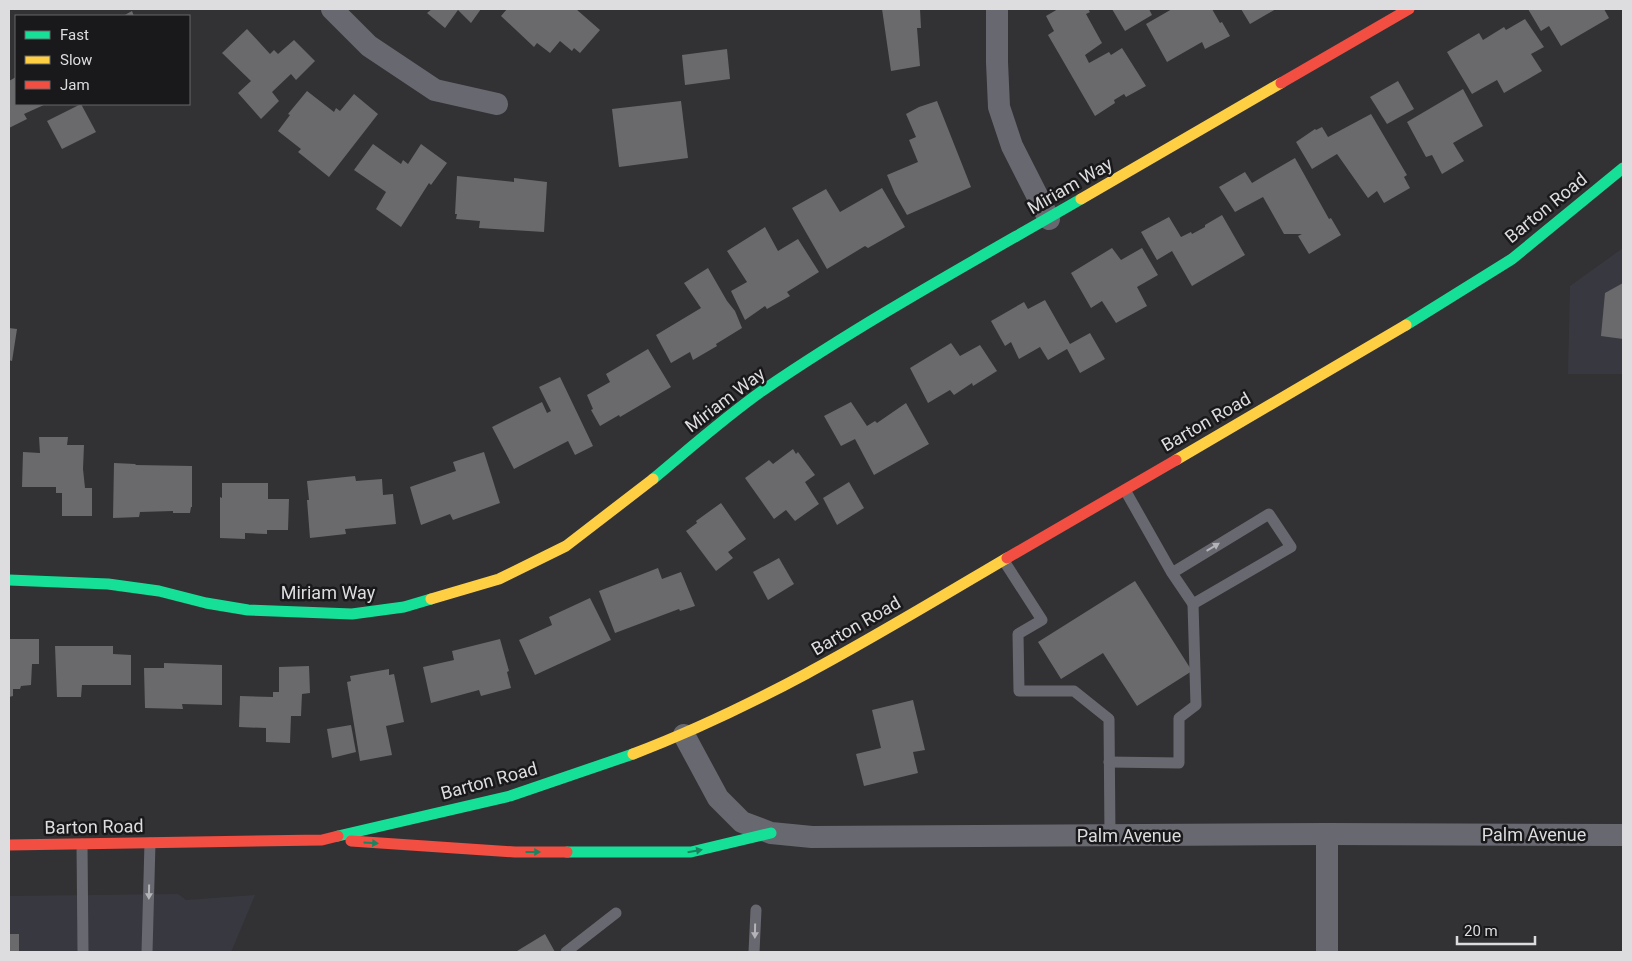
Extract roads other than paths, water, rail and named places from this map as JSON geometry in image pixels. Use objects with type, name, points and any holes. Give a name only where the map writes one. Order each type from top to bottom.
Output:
[{"type":"main road","name":"Miriam Way","points":[[9,580],[108,584],[159,591],[206,603],[248,610],[352,614],[404,607],[499,579],[566,546],[632,498],[713,429],[761,392],[858,328],[1409,9]]},
{"type":"main road","name":"Barton Road","points":[[9,845],[322,840],[510,796],[614,762],[684,735],[756,701],[826,664],[1432,310],[1512,259],[1623,168]]},
{"type":"main road","points":[[322,840],[515,852],[691,852],[771,833]]},
{"type":"street","points":[[332,9],[369,46],[435,90],[497,104]]},
{"type":"street","points":[[997,9],[999,107],[1012,146],[1049,219]]},
{"type":"street","name":"Palm Avenue","points":[[684,735],[718,798],[742,822],[771,833],[812,838],[1327,834],[1623,835]]},
{"type":"street","points":[[1327,834],[1327,952]]},
{"type":"lane","points":[[1109,762],[1179,763],[1178,718],[1196,705],[1193,604],[1172,572],[1125,490]]},
{"type":"lane","points":[[1172,572],[1269,514],[1291,547],[1193,604]]},
{"type":"lane","points":[[1004,561],[1042,620],[1018,634],[1019,691],[1074,691],[1109,719],[1110,836]]},
{"type":"lane","points":[[82,844],[82,952]]},
{"type":"lane","points":[[146,952],[150,844]]},
{"type":"lane","points":[[754,952],[756,910]]},
{"type":"lane","points":[[566,952],[616,912]]}]
